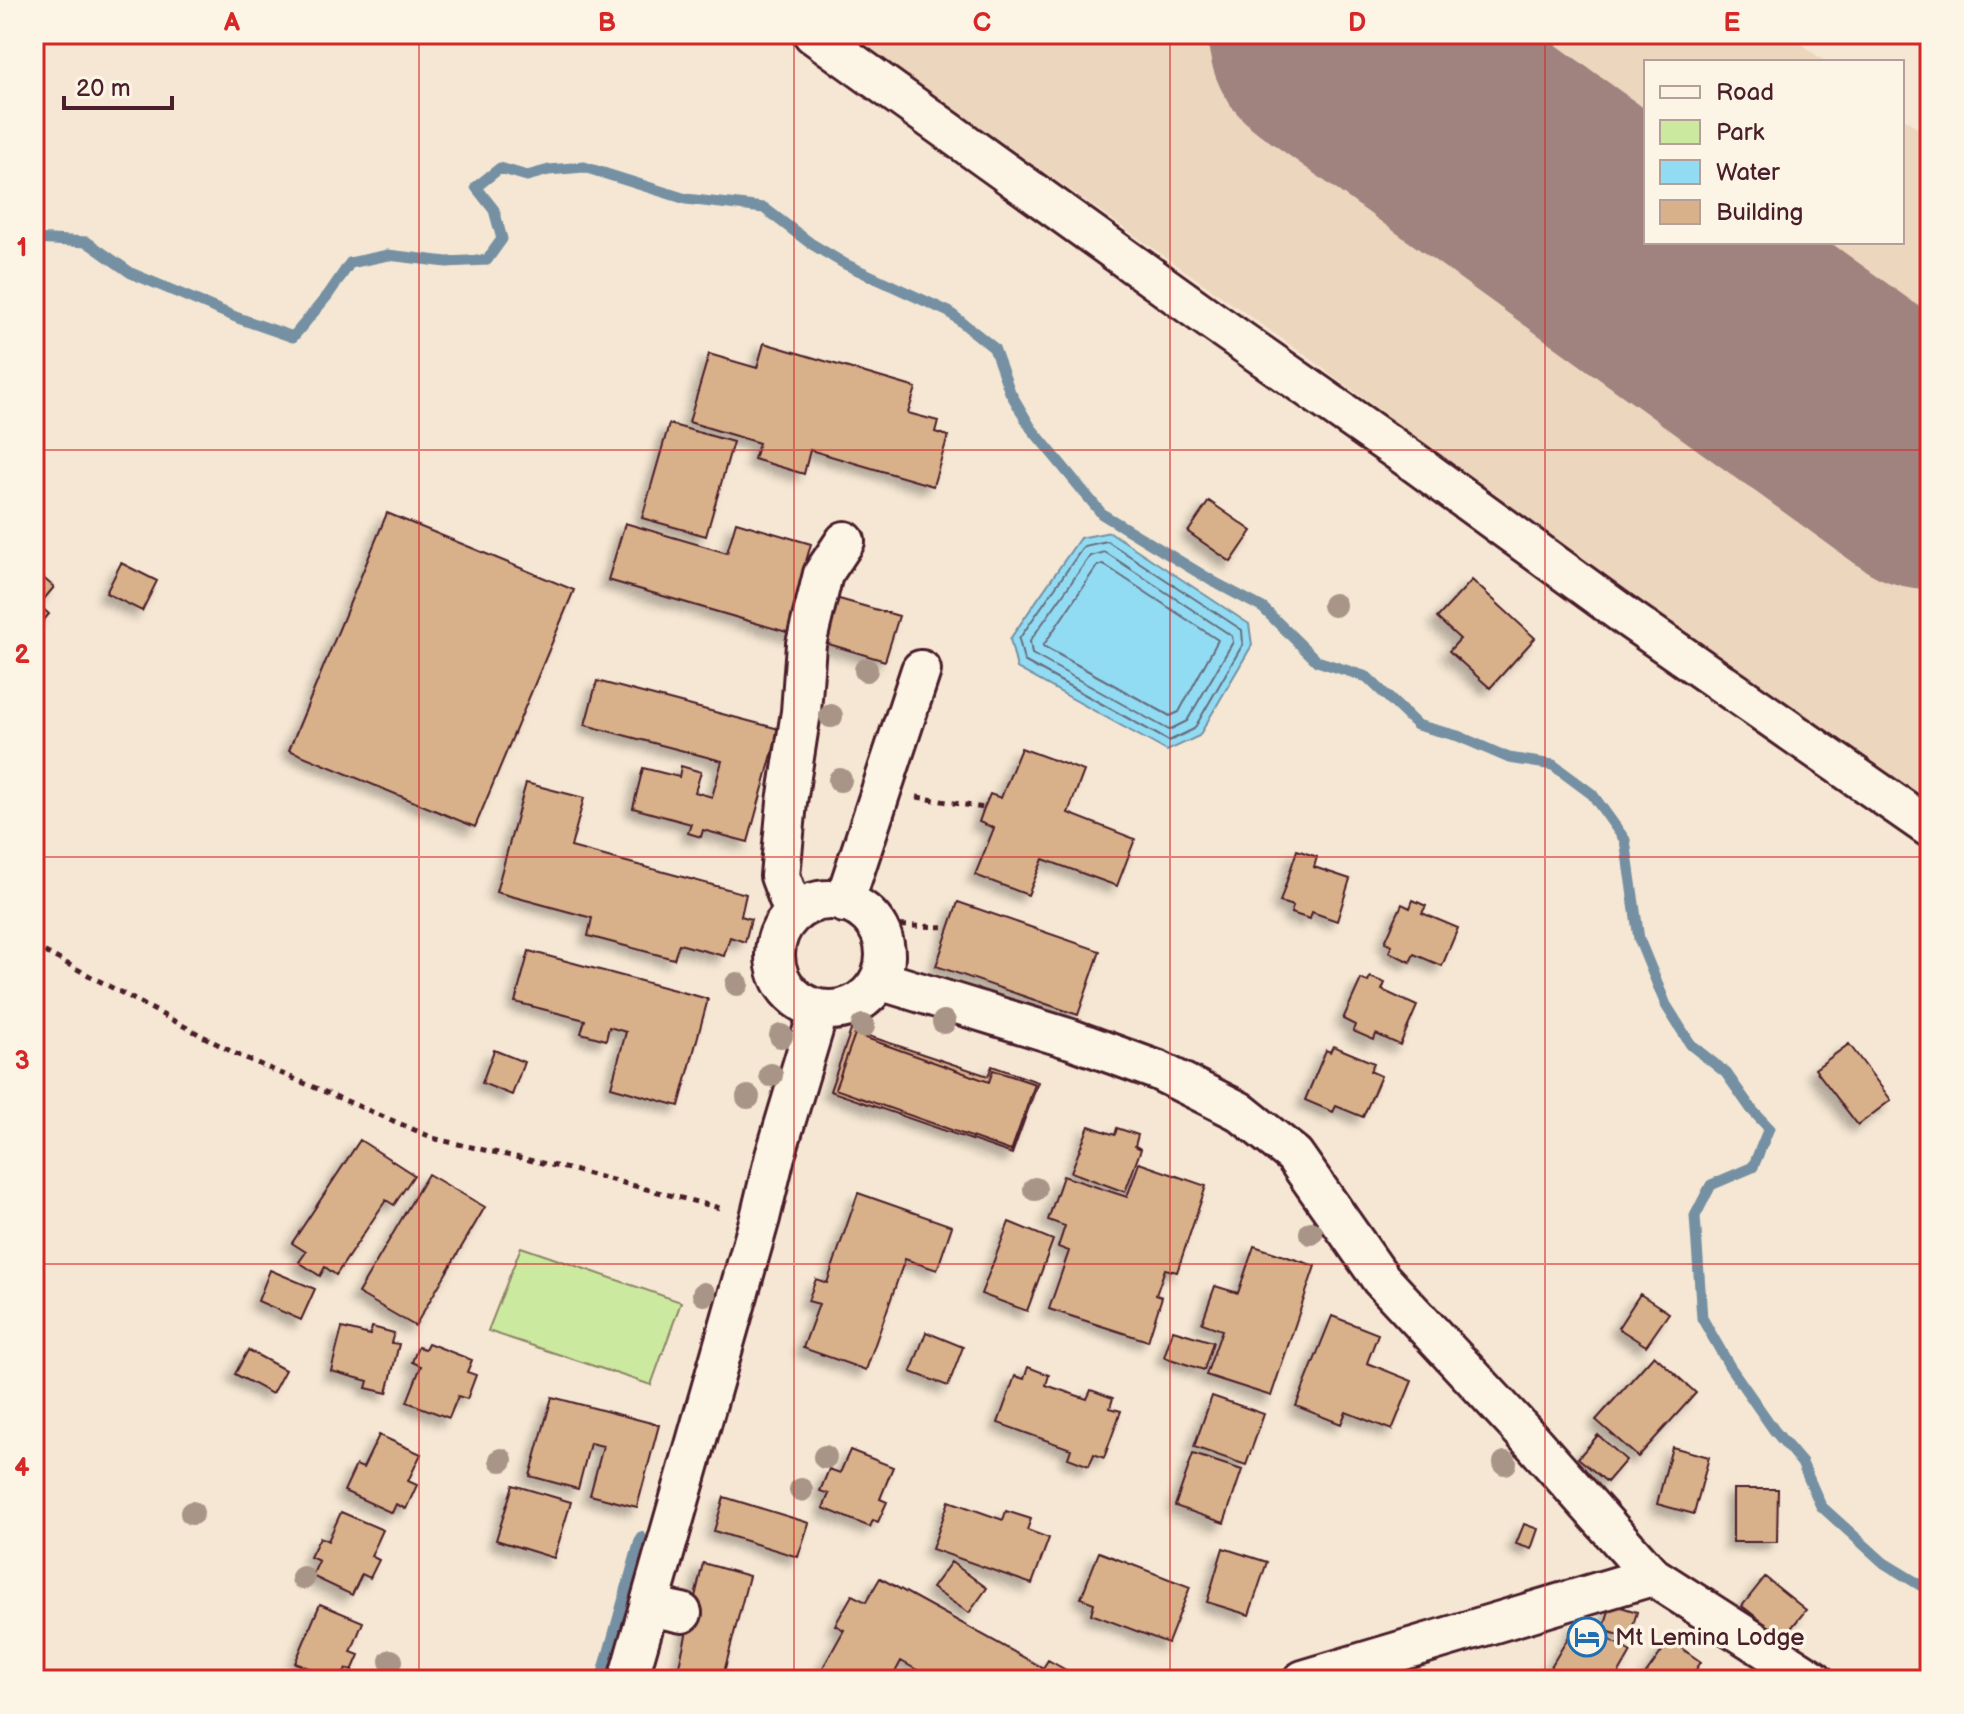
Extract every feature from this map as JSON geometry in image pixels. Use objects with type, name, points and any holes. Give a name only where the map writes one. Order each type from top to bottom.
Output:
[{"type":"street","points":[[813,34],[1628,618],[1930,828]]},
{"type":"street","points":[[794,913],[780,876],[787,802],[801,712],[806,644],[823,574],[845,541]]},
{"type":"street","points":[[844,903],[921,670]]},
{"type":"street","points":[[828,900],[844,903],[863,911],[877,925],[884,943],[885,962],[879,980],[869,994],[855,1005],[837,1010],[819,1010],[803,1004],[789,993],[779,978],[774,961],[776,944],[782,927],[794,913],[809,904],[828,900]]},
{"type":"street","points":[[879,980],[1071,1039],[1159,1071],[1239,1111],[1294,1155],[1381,1279],[1652,1576],[1814,1680]]},
{"type":"street","points":[[628,1680],[666,1609],[775,1156],[819,1010]]},
{"type":"street","points":[[1303,1680],[1652,1576]]},
{"type":"path","points":[[881,791],[984,808]]},
{"type":"path","points":[[877,925],[949,927]]},
{"type":"path","points":[[34,946],[238,1055],[436,1139],[760,1218]]},
{"type":"shaded area","points":[[848,34],[1787,34],[1823,60],[1644,60],[1644,244],[1904,244],[1904,118],[1930,137],[1930,805],[1535,527],[1312,360]]},
{"type":"green space","points":[[521,1247],[681,1302],[651,1385],[488,1331]]},
{"type":"water","points":[[1110,532],[1249,624],[1252,645],[1199,736],[1167,751],[1017,668],[1010,639],[1080,538]]},
{"type":"building","points":[[764,343],[916,388],[908,413],[938,421],[935,432],[948,436],[933,486],[810,450],[804,474],[754,459],[759,443],[689,422],[709,354],[757,368]]},
{"type":"building","points":[[669,424],[733,442],[706,536],[642,518]]},
{"type":"building","points":[[1209,501],[1252,531],[1231,562],[1188,532]]},
{"type":"building","points":[[387,513],[574,590],[475,827],[289,750]]},
{"type":"building","points":[[736,522],[811,544],[803,572],[814,575],[797,635],[608,580],[625,523],[727,553]]},
{"type":"building","points":[[121,563],[157,581],[142,611],[106,593]]},
{"type":"building","points":[[34,570],[54,587],[39,605],[49,614],[34,632]]},
{"type":"building","points":[[1472,580],[1535,638],[1490,688],[1449,651],[1460,639],[1437,618]]},
{"type":"building","points":[[825,595],[899,616],[885,661],[812,639]]},
{"type":"building","points":[[597,681],[779,729],[748,842],[703,830],[701,837],[688,833],[691,824],[633,808],[643,768],[679,777],[681,766],[701,772],[695,792],[712,797],[722,761],[585,725]]},
{"type":"building","points":[[1021,748],[1084,771],[1068,813],[1135,839],[1117,886],[1043,859],[1028,895],[975,875],[994,828],[979,822],[984,808],[990,794],[1001,798]]},
{"type":"building","points":[[526,783],[584,798],[571,847],[746,894],[741,916],[751,919],[745,942],[730,937],[724,956],[679,944],[674,959],[588,936],[592,918],[496,892]]},
{"type":"building","points":[[1297,850],[1317,857],[1314,867],[1350,879],[1337,921],[1312,912],[1310,919],[1291,913],[1293,906],[1280,902]]},
{"type":"building","points":[[1413,900],[1426,906],[1422,913],[1458,928],[1442,966],[1414,954],[1410,962],[1389,952],[1392,945],[1385,942],[1402,904],[1410,908]]},
{"type":"building","points":[[958,902],[1100,951],[1078,1015],[936,966]]},
{"type":"building","points":[[529,951],[708,999],[679,1106],[611,1087],[626,1032],[609,1027],[606,1040],[581,1033],[585,1020],[515,1002]]},
{"type":"building","points":[[1370,977],[1385,983],[1382,990],[1417,1006],[1400,1045],[1376,1034],[1374,1040],[1353,1031],[1355,1025],[1343,1019],[1361,979],[1368,982]]},
{"type":"building","points":[[851,1030],[988,1076],[992,1066],[1038,1082],[1012,1154],[830,1091]]},
{"type":"building","points":[[855,1034],[989,1082],[993,1070],[1035,1084],[1011,1151],[835,1089]]},
{"type":"building","points":[[1849,1044],[1891,1100],[1858,1125],[1815,1069]]},
{"type":"building","points":[[1333,1046],[1374,1063],[1370,1071],[1381,1076],[1363,1117],[1336,1106],[1333,1112],[1305,1100],[1326,1050],[1330,1052]]},
{"type":"building","points":[[494,1050],[524,1062],[512,1095],[482,1083]]},
{"type":"building","points":[[1089,1126],[1115,1135],[1117,1128],[1138,1135],[1135,1146],[1141,1149],[1125,1192],[1071,1172]]},
{"type":"building","points":[[360,1140],[414,1175],[394,1205],[386,1200],[336,1275],[325,1267],[320,1276],[299,1262],[306,1252],[292,1243]]},
{"type":"building","points":[[1139,1163],[1206,1186],[1177,1272],[1165,1269],[1156,1295],[1162,1297],[1148,1341],[1049,1309],[1069,1251],[1058,1247],[1065,1226],[1048,1220],[1063,1176],[1127,1197]]},
{"type":"building","points":[[428,1174],[485,1207],[415,1326],[358,1293]]},
{"type":"building","points":[[858,1193],[952,1226],[937,1270],[905,1259],[866,1370],[803,1348],[819,1304],[808,1301],[816,1279],[827,1283]]},
{"type":"building","points":[[1009,1222],[1053,1240],[1027,1311],[981,1294]]},
{"type":"building","points":[[1254,1246],[1315,1266],[1271,1396],[1206,1375],[1222,1330],[1202,1323],[1215,1286],[1238,1293]]},
{"type":"building","points":[[270,1270],[315,1289],[301,1320],[258,1301]]},
{"type":"building","points":[[1640,1294],[1669,1313],[1646,1346],[1618,1328]]},
{"type":"building","points":[[1332,1316],[1378,1334],[1367,1363],[1412,1381],[1392,1430],[1346,1412],[1341,1424],[1296,1406]]},
{"type":"building","points":[[372,1327],[394,1333],[391,1343],[399,1344],[387,1393],[366,1388],[368,1381],[331,1371],[342,1328],[370,1335]]},
{"type":"building","points":[[1173,1330],[1213,1342],[1204,1370],[1164,1357]]},
{"type":"building","points":[[926,1332],[963,1347],[948,1386],[911,1372]]},
{"type":"building","points":[[428,1343],[472,1360],[467,1372],[476,1375],[467,1399],[458,1396],[449,1418],[407,1402],[421,1366],[412,1362],[418,1347],[425,1349]]},
{"type":"building","points":[[248,1350],[285,1370],[272,1394],[235,1374]]},
{"type":"building","points":[[1654,1355],[1696,1393],[1638,1457],[1596,1420]]},
{"type":"building","points":[[1028,1367],[1049,1375],[1046,1385],[1087,1399],[1091,1390],[1113,1398],[1110,1408],[1121,1411],[1104,1458],[1094,1454],[1089,1466],[1068,1458],[1071,1449],[998,1423],[1015,1376],[1024,1379]]},
{"type":"building","points":[[1212,1396],[1264,1414],[1246,1465],[1194,1447]]},
{"type":"building","points":[[552,1397],[659,1425],[637,1507],[590,1495],[603,1446],[590,1443],[578,1489],[530,1476]]},
{"type":"building","points":[[379,1435],[421,1454],[408,1481],[417,1485],[406,1509],[396,1504],[392,1513],[344,1491],[356,1465],[363,1468]]},
{"type":"building","points":[[1598,1435],[1626,1460],[1607,1482],[1578,1458]]},
{"type":"building","points":[[1672,1447],[1709,1457],[1694,1514],[1657,1504]]},
{"type":"building","points":[[850,1450],[893,1467],[880,1499],[887,1502],[878,1522],[873,1520],[870,1527],[823,1508],[829,1494],[820,1491],[829,1469],[840,1473]]},
{"type":"building","points":[[1193,1454],[1242,1470],[1224,1523],[1175,1506]]},
{"type":"building","points":[[513,1485],[571,1502],[554,1558],[496,1540]]},
{"type":"building","points":[[1733,1489],[1778,1489],[1777,1542],[1733,1542]]},
{"type":"building","points":[[724,1497],[809,1523],[798,1557],[714,1531]]},
{"type":"building","points":[[949,1501],[1003,1520],[1006,1511],[1031,1519],[1027,1530],[1049,1538],[1032,1584],[932,1549]]},
{"type":"building","points":[[341,1512],[383,1530],[371,1556],[379,1560],[370,1578],[362,1574],[352,1595],[312,1576],[319,1561],[310,1557],[320,1537],[328,1541]]},
{"type":"building","points":[[1524,1524],[1538,1529],[1531,1549],[1516,1544]]},
{"type":"building","points":[[1223,1548],[1267,1562],[1249,1615],[1207,1602]]},
{"type":"building","points":[[1099,1552],[1190,1587],[1168,1643],[1091,1614],[1094,1603],[1081,1598]]},
{"type":"building","points":[[951,1562],[987,1588],[969,1613],[932,1588]]},
{"type":"building","points":[[703,1563],[749,1576],[722,1680],[700,1680],[677,1674]]},
{"type":"building","points":[[1765,1577],[1806,1610],[1783,1638],[1742,1606]]},
{"type":"building","points":[[880,1578],[1043,1668],[1048,1660],[1084,1680],[935,1680],[901,1661],[891,1680],[816,1680],[844,1630],[835,1625],[852,1595],[866,1602]]},
{"type":"building","points":[[320,1604],[363,1622],[351,1652],[359,1655],[352,1671],[346,1669],[341,1680],[295,1663]]},
{"type":"building","points":[[1611,1604],[1637,1612],[1629,1638],[1603,1630]]},
{"type":"building","name":"Mt Lemina Lodge","points":[[1578,1621],[1631,1652],[1615,1680],[1543,1680]]},
{"type":"building","points":[[1670,1640],[1701,1662],[1689,1680],[1652,1680],[1645,1675]]},
{"type":"waterway","points":[[34,239],[87,242],[131,273],[238,318],[293,337],[350,263],[388,255],[447,262],[487,260],[502,239],[494,210],[476,187],[500,168],[527,176],[549,170],[584,167],[686,199],[764,208],[810,243],[845,264],[949,312],[994,348],[1010,392],[1031,428],[1102,514],[1263,608],[1317,661],[1367,677],[1417,725],[1458,736],[1509,758],[1553,765],[1592,794],[1625,840],[1639,939],[1666,1005],[1691,1045],[1726,1073],[1769,1128],[1753,1167],[1711,1185],[1695,1216],[1702,1318],[1730,1367],[1774,1430],[1802,1463],[1821,1506],[1884,1563],[1930,1591]]},
{"type":"waterway","points":[[601,1680],[641,1537]]},
{"type":"runway","points":[[1331,34],[1930,466]]},
{"type":"place","name":"Mt Lemina Lodge","points":[[1587,1637]]}]
